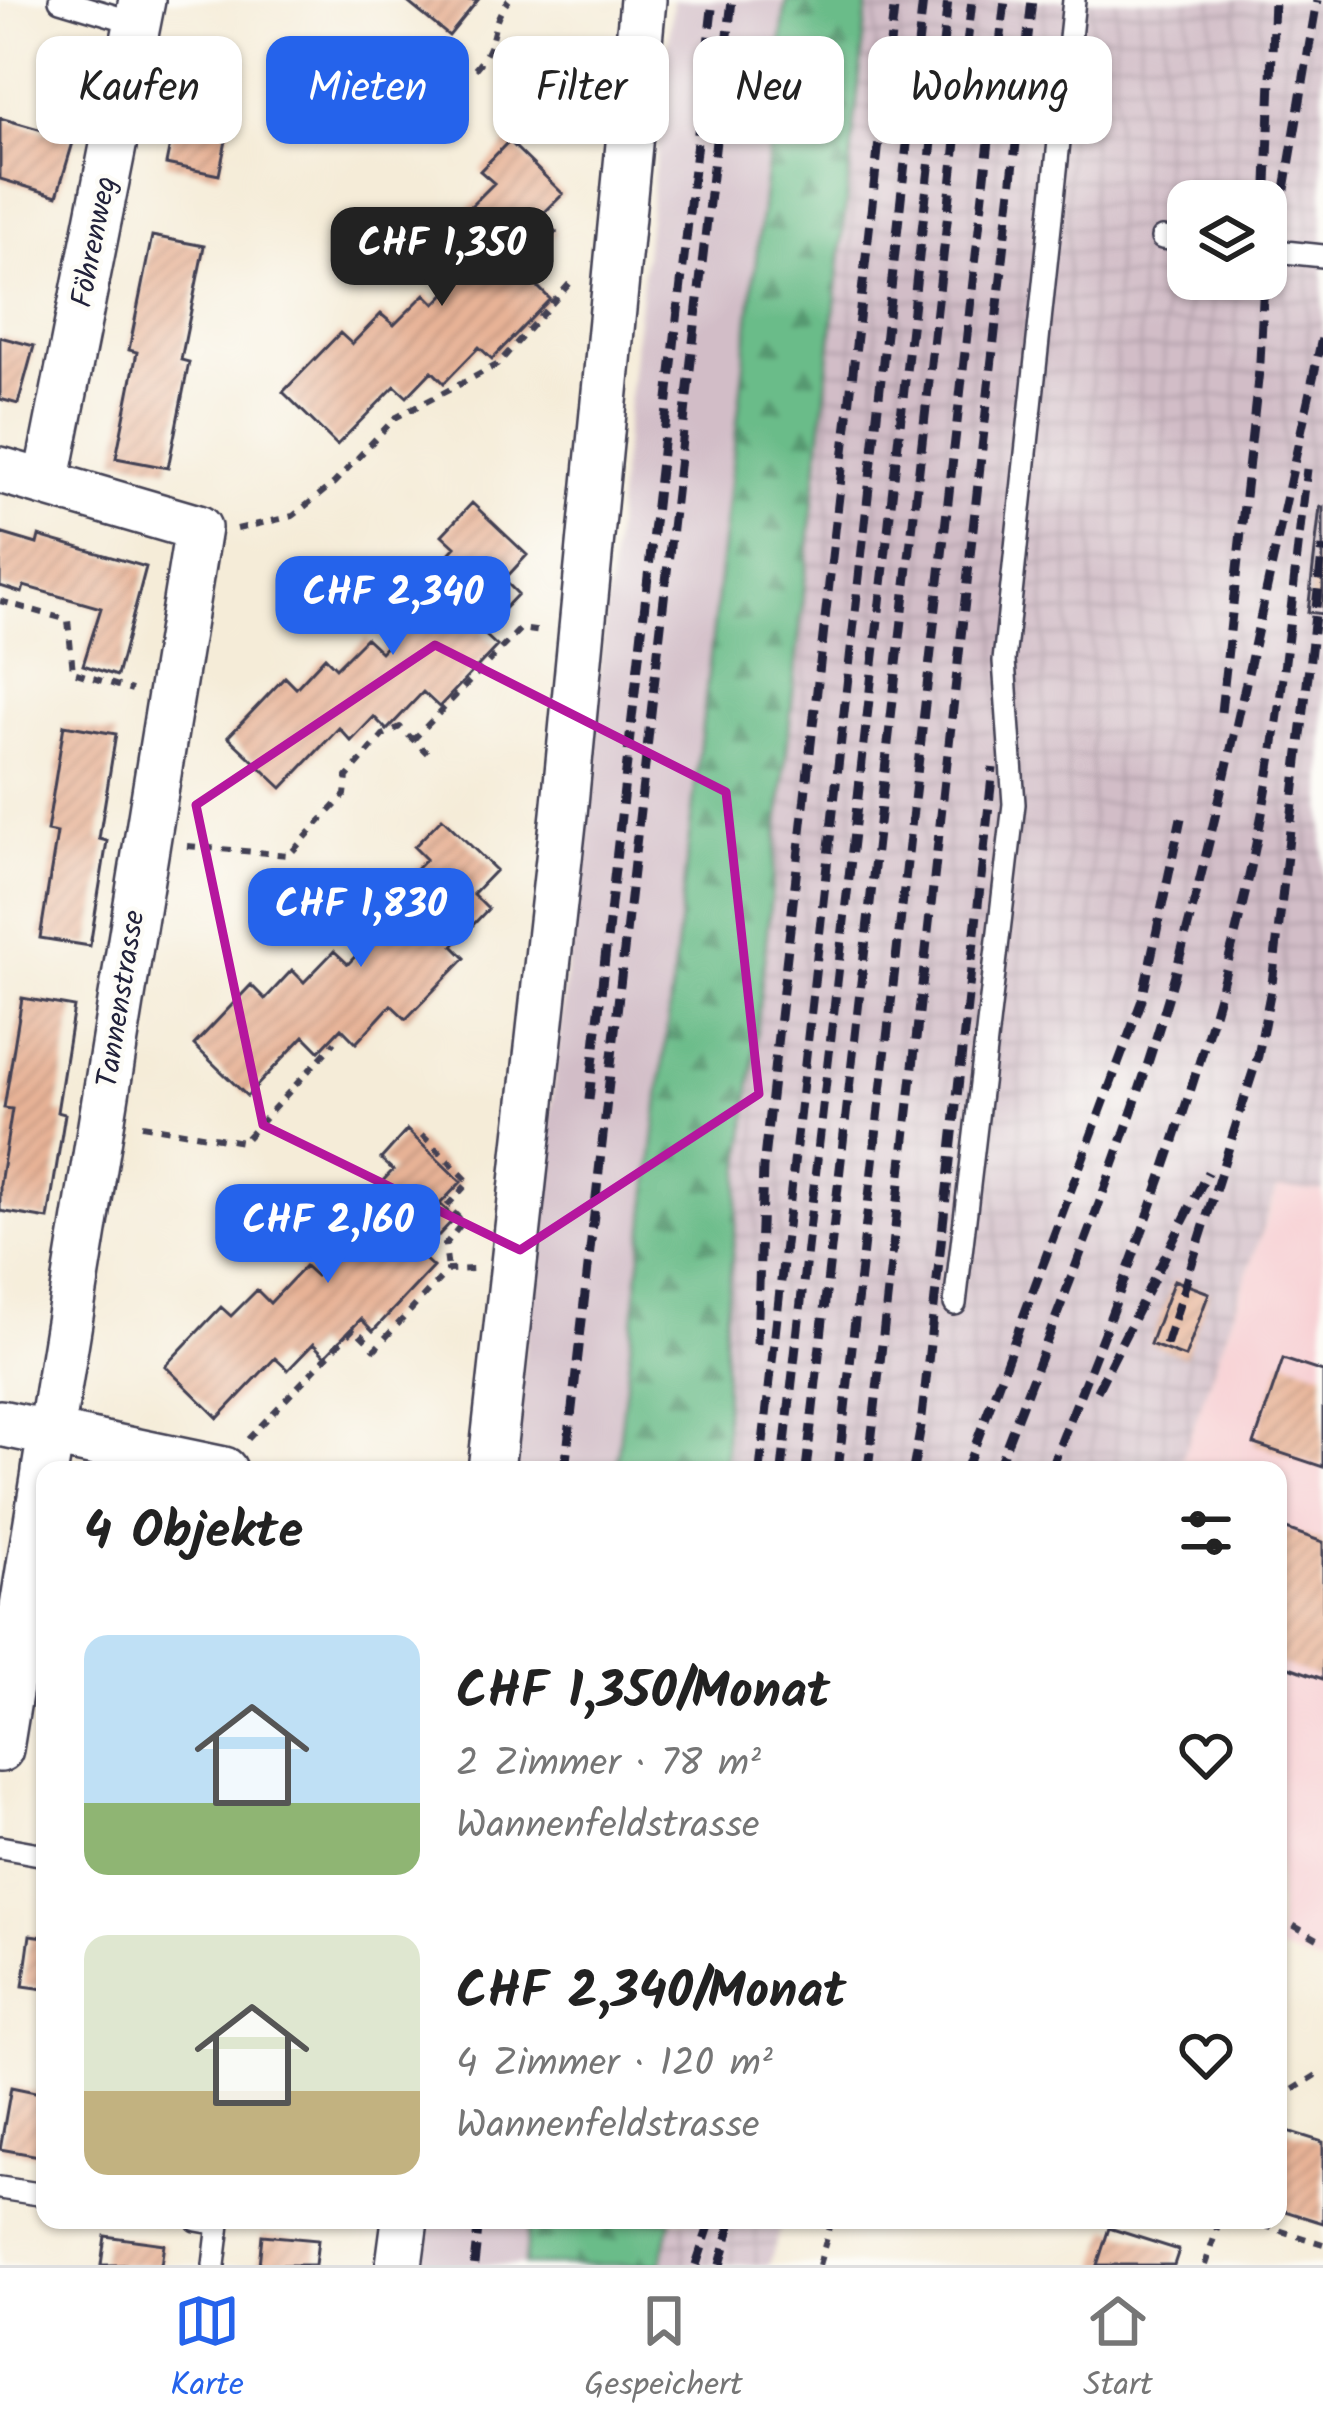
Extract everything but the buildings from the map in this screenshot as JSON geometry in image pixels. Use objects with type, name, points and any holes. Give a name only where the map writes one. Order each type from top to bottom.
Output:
[{"type":"street","points":[[491,1461],[581,636],[643,0]]},
{"type":"street","name":"Föhrenweg","points":[[46,483],[140,11]]},
{"type":"street","points":[[0,470],[198,528]]},
{"type":"street","name":"Tannenstrasse","points":[[47,1458],[198,528]]},
{"type":"street","points":[[0,1423],[47,1458],[233,1459]]},
{"type":"street","name":"Tannenstrasse","points":[[0,1749],[36,1526]]},
{"type":"street","points":[[399,2265],[404,2229]]},
{"type":"lane","points":[[60,0],[140,11]]},
{"type":"lane","points":[[955,1304],[1014,804],[1004,661],[1075,0]]},
{"type":"lane","points":[[1162,238],[1167,239]]},
{"type":"lane","points":[[1287,252],[1323,256]]},
{"type":"lane","points":[[0,1847],[36,1853]]},
{"type":"lane","points":[[0,2188],[36,2194]]},
{"type":"lane","points":[[214,2265],[218,2229]]},
{"type":"path","points":[[475,69],[492,49],[495,16],[509,0]]},
{"type":"path","points":[[198,528],[246,530],[293,516],[334,483],[395,418],[497,365],[571,282],[616,286]]},
{"type":"path","points":[[0,601],[68,620],[73,672],[170,700]]},
{"type":"path","points":[[413,740],[520,629],[581,636]]},
{"type":"path","points":[[147,842],[289,855],[346,795],[346,777],[382,735],[400,728],[427,754]]},
{"type":"path","points":[[103,1119],[243,1142],[335,1042]]},
{"type":"path","points":[[422,1135],[469,1182],[447,1206],[463,1222],[445,1245],[448,1270]]},
{"type":"path","points":[[233,1459],[354,1328],[375,1349],[448,1270],[471,1268],[488,1279],[512,1282]]},
{"type":"path","points":[[1287,1922],[1323,1942]]},
{"type":"path","points":[[1287,2093],[1323,2071]]},
{"type":"path","points":[[819,2265],[829,2229]]},
{"type":"path","points":[[1205,2265],[1217,2229]]},
{"type":"path","points":[[1275,2229],[1323,2244]]},
{"type":"highlighted area","points":[[435,645],[726,792],[759,1094],[520,1250],[263,1125],[196,805]]},
{"type":"shaded area","points":[[673,0],[786,0],[782,36],[693,36],[693,144],[769,144],[617,1461],[512,1461],[657,144],[669,144]]},
{"type":"shaded area","points":[[868,0],[1323,0],[1323,1191],[1277,1189],[1181,1461],[726,1461],[724,1330]]},
{"type":"shaded area","points":[[1278,1188],[1323,1191],[1323,1965],[1287,1954],[1287,1461],[1181,1461]]},
{"type":"shaded area","points":[[424,2229],[528,2229],[524,2265],[420,2265]]},
{"type":"shaded area","points":[[670,2229],[780,2229],[769,2265],[661,2265]]},
{"type":"green space","points":[[786,0],[868,0],[724,1330],[726,1461],[617,1461],[769,144],[844,144],[844,36],[782,36]]},
{"type":"green space","points":[[528,2229],[669,2229],[661,2265],[524,2265]]},
{"type":"railway","points":[[589,1100],[713,0]]},
{"type":"railway","points":[[566,1461],[732,0]]},
{"type":"railway","points":[[757,1344],[763,1168],[895,0]]},
{"type":"railway","points":[[761,1461],[923,0]]},
{"type":"railway","points":[[783,1461],[948,0]]},
{"type":"railway","points":[[807,1461],[972,0]]},
{"type":"railway","points":[[839,1461],[1005,0]]},
{"type":"railway","points":[[869,1461],[1032,0]]},
{"type":"railway","points":[[1267,180],[1274,0]]},
{"type":"railway","points":[[1287,180],[1317,0]]},
{"type":"railway","points":[[1221,712],[1263,300]]},
{"type":"railway","points":[[1000,1461],[1098,1206],[1166,1006],[1222,788],[1323,334]]},
{"type":"railway","points":[[1054,1461],[1168,1159],[1239,920],[1273,747],[1307,469]]},
{"type":"railway","points":[[1166,1345],[1258,1056],[1272,984],[1323,547]]},
{"type":"railway","points":[[915,1461],[993,768]]},
{"type":"railway","points":[[969,1461],[1142,1000],[1181,818]]},
{"type":"railway","points":[[1097,1391],[1208,1172]]},
{"type":"railway","points":[[474,2265],[478,2229]]},
{"type":"railway","points":[[696,2265],[708,2229]]},
{"type":"railway","points":[[720,2265],[730,2229]]}]
